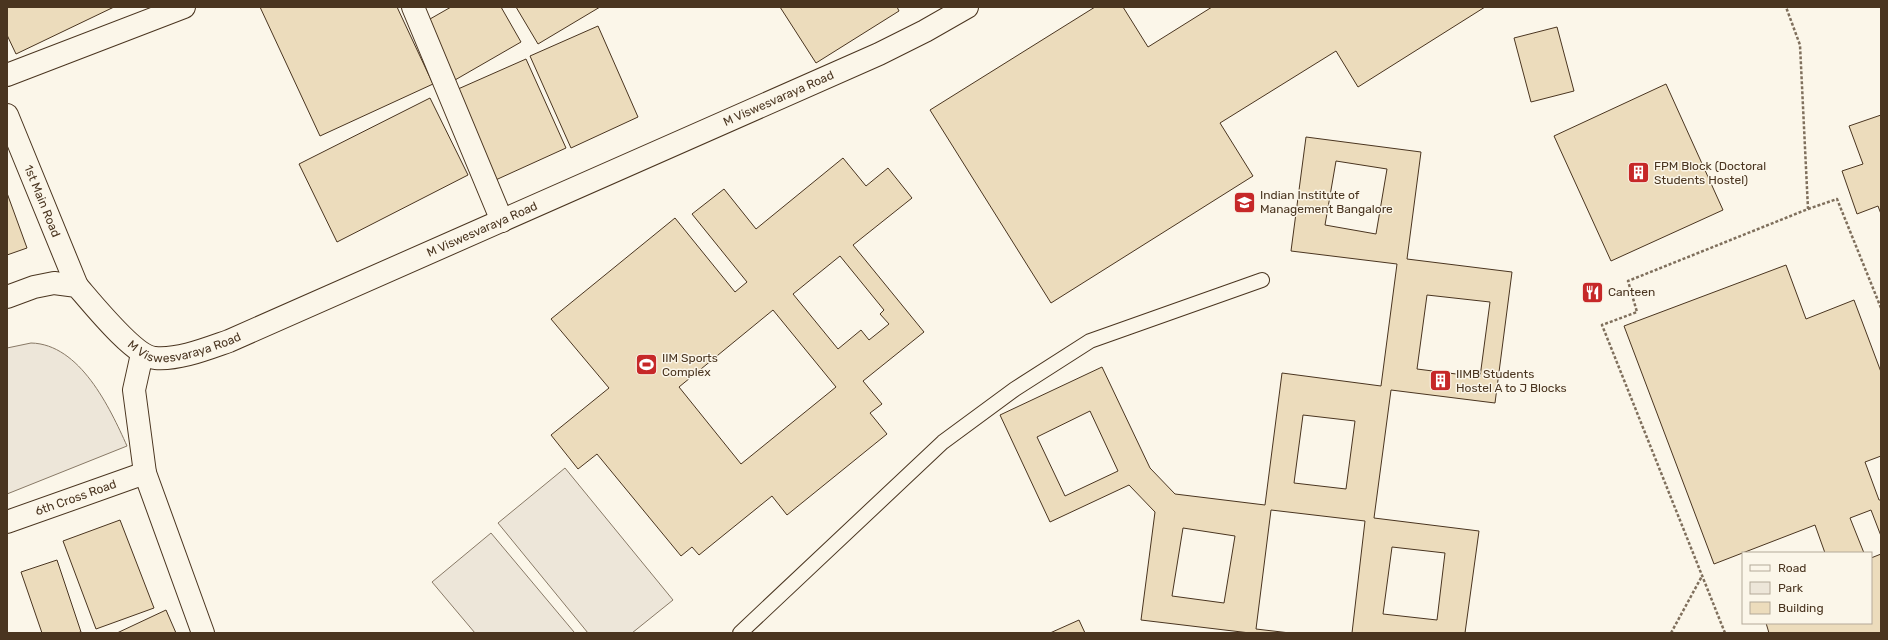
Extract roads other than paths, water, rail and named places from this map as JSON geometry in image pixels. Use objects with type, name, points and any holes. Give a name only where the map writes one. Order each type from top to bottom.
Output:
[{"type":"street","points":[[7,75],[184,7]]},
{"type":"street","name":"M Viswesvaraya Road","points":[[77,286],[93,305],[142,354],[154,358],[167,357],[190,353],[229,341],[879,54],[925,31],[967,7]]},
{"type":"street","points":[[414,8],[502,221]]},
{"type":"street","name":"1st Main Road","points":[[7,115],[77,286]]},
{"type":"street","points":[[7,297],[34,287],[54,283],[77,286]]},
{"type":"street","points":[[142,354],[134,390],[145,473],[204,633]]},
{"type":"street","name":"6th Cross Road","points":[[7,522],[145,473]]},
{"type":"lane","points":[[740,633],[943,442],[1014,389],[1090,341],[1262,280]]},
{"type":"place","name":"FPM Block (Doctoral Students Hostel)","points":[[1639,173]]},
{"type":"place","name":"Indian Institute of Management Bangalore","points":[[1244,202]]},
{"type":"place","name":"Canteen","points":[[1593,292]]},
{"type":"place","name":"IIM Sports Complex","points":[[647,365]]},
{"type":"place","name":"IIMB Students Hostel A to J Blocks","points":[[1440,381]]}]
